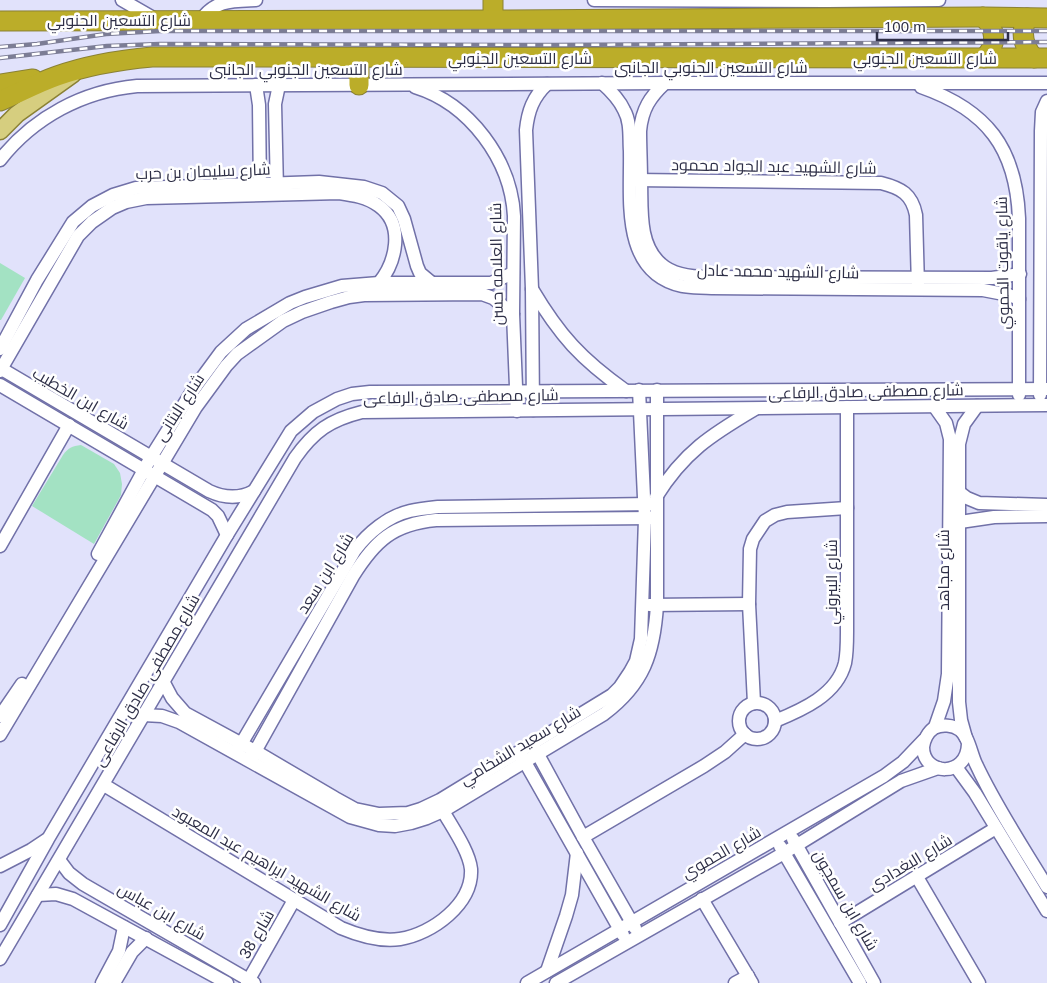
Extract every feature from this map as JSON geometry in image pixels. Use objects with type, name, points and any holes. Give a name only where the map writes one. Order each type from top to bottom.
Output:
[{"type":"highway","points":[[493,0],[493,20]]},
{"type":"highway","points":[[983,17],[993,30],[994,40],[991,50],[984,58]]},
{"type":"highway","points":[[1027,18],[1023,30],[1024,42],[1041,58]]},
{"type":"highway","name":"شارع التسعين الجنوبي","points":[[0,21],[1047,18]]},
{"type":"highway","name":"شارع التسعين الجنوبي","points":[[0,101],[55,76],[79,69],[126,59],[152,57],[1041,58]]},
{"type":"highway","points":[[359,58],[359,85]]},
{"type":"highway","points":[[0,84],[55,76]]},
{"type":"main road","points":[[0,130],[17,114],[79,69]]},
{"type":"street","points":[[122,0],[158,20]]},
{"type":"street","points":[[201,20],[206,12],[216,3],[256,0]]},
{"type":"street","points":[[594,0],[939,0]]},
{"type":"street","name":"شارع التسعين الجنوبي الجانبى","points":[[0,160],[16,142],[38,123],[77,100],[91,94],[121,87],[602,83],[1047,83]]},
{"type":"street","name":"شارع الشهيد محمد عادل","points":[[602,83],[619,100],[627,117],[644,235],[649,248],[660,264],[671,271],[698,277],[785,283],[918,283],[992,278],[1020,274]]},
{"type":"street","name":"شارع الشهيد محمد عادل","points":[[636,180],[641,118],[648,101],[664,83]]},
{"type":"street","name":"شارع العلامه حسن","points":[[398,84],[427,92],[455,107],[467,118],[497,157],[509,184],[513,201],[513,314],[517,410]]},
{"type":"street","name":"شارع العلامه حسن","points":[[533,410],[532,289],[528,208],[527,121],[537,93],[546,84]]},
{"type":"street","name":"شارع ياقوت الحموي","points":[[911,84],[940,94],[961,105],[987,126],[1002,148],[1011,169],[1018,196],[1020,406]]},
{"type":"street","points":[[256,85],[259,104],[260,189]]},
{"type":"street","points":[[277,189],[275,104],[279,85]]},
{"type":"street","points":[[1044,405],[1044,158],[1041,120],[1047,101]]},
{"type":"street","name":"شارع الشهيد عبد الجواد محمود","points":[[636,180],[881,183],[892,186],[909,196],[914,204],[918,283]]},
{"type":"street","name":"شارع سليمان بن حرب","points":[[277,189],[319,182],[364,187],[382,194],[398,206],[401,211],[420,273],[432,283]]},
{"type":"street","name":"شارع سليمان بن حرب","points":[[0,349],[66,231],[82,213],[92,206],[113,195],[136,188],[277,189],[339,193],[368,199],[380,207],[393,222],[396,247],[387,273],[379,283]]},
{"type":"street","name":"شارع سليمان بن حرب","points":[[0,370],[78,236],[102,213],[126,202],[146,198],[260,189]]},
{"type":"street","name":"شارع البتانى","points":[[0,735],[103,545],[149,473],[203,375],[221,352],[246,329],[276,310],[305,297],[342,286],[379,283],[490,283],[513,273]]},
{"type":"street","name":"شارع الشهيد محمد عادل","points":[[918,283],[1003,293],[1019,299]]},
{"type":"street","points":[[532,289],[565,339],[594,367],[626,390]]},
{"type":"street","name":"شارع البتانى","points":[[156,460],[237,354],[283,321],[302,312],[349,297],[364,295],[472,293],[493,298],[513,314]]},
{"type":"street","name":"شارع ابن الخطيب","points":[[0,370],[217,495],[226,498],[245,496],[254,491]]},
{"type":"street","name":"شارع ابن الخطيب","points":[[0,385],[212,510],[218,516],[227,535]]},
{"type":"street","name":"شارع مصطفى صادق الرفاعى","points":[[1,923],[48,839],[227,535],[291,431],[313,412],[337,399],[352,394],[370,392],[1043,389]]},
{"type":"street","name":"شارع سعيد الشخامي","points":[[639,390],[652,502]]},
{"type":"street","name":"شارع سعيد الشخامي","points":[[252,756],[332,809],[364,823],[379,825],[403,824],[427,818],[443,811],[598,705],[620,687],[630,672],[639,650],[651,519],[657,390]]},
{"type":"street","name":"شارع مصطفى صادق الرفاعى","points":[[0,959],[4,942],[17,929],[60,861],[143,715],[295,458],[306,443],[326,425],[362,412],[1044,405]]},
{"type":"street","name":"شارع مجاهد","points":[[934,406],[946,423],[950,439],[956,529],[959,702],[961,720],[967,741],[984,782],[1047,887]]},
{"type":"street","name":"شارع مجاهد","points":[[935,727],[944,701],[948,674],[959,492],[960,438],[964,424],[977,406]]},
{"type":"street","name":"شارع البيروني","points":[[775,721],[816,701],[829,690],[840,675],[845,663],[847,632],[847,407]]},
{"type":"street","points":[[652,502],[673,472],[697,447],[719,430],[756,408]]},
{"type":"street","points":[[0,546],[69,425]]},
{"type":"street","points":[[959,492],[966,498],[979,502],[1047,505]]},
{"type":"street","name":"شارع ابن سعد","points":[[252,756],[366,555],[375,545],[396,530],[422,522],[486,513],[652,502]]},
{"type":"street","name":"شارع ابن سعد","points":[[238,749],[349,560],[365,538],[386,522],[412,510],[438,508],[486,513],[651,519]]},
{"type":"street","points":[[754,703],[749,604],[750,550],[753,539],[765,522],[775,515],[787,512],[847,508]]},
{"type":"street","points":[[956,529],[994,517],[1047,516]]},
{"type":"street","name":"شارع سعيد الشخامي","points":[[535,749],[604,714],[626,695],[640,677],[650,653],[654,637],[657,605],[651,519]]},
{"type":"street","points":[[643,604],[749,604]]},
{"type":"street","name":"شارع سعيد الشخامي","points":[[163,681],[172,698],[185,713],[238,749]]},
{"type":"street","name":"شارع البتانى","points":[[0,716],[20,697]]},
{"type":"street","points":[[754,703],[763,704],[770,709],[775,721],[770,733],[762,738],[753,738],[745,734],[739,722],[741,714],[746,707],[754,703]]},
{"type":"street","name":"شارع سعيد الشخامي","points":[[143,715],[162,716],[179,722],[356,808],[379,814],[408,813],[430,805],[522,757]]},
{"type":"street","points":[[953,726],[960,731],[967,741],[965,758],[956,767],[950,769],[938,768],[925,757],[923,749],[924,740],[935,727],[953,726]]},
{"type":"street","points":[[583,837],[704,766],[725,752],[745,734]]},
{"type":"street","name":"شارع الحموي","points":[[527,983],[884,776],[903,762],[924,740]]},
{"type":"street","points":[[535,749],[639,935]]},
{"type":"street","points":[[522,757],[627,942]]},
{"type":"street","points":[[956,767],[975,793],[1047,911]]},
{"type":"street","name":"شارع الحموي","points":[[556,983],[784,853],[901,781],[938,768]]},
{"type":"street","name":"شارع الشهيد ابراهيم عبد المعبود","points":[[104,785],[341,928],[358,936],[380,940],[401,939],[420,933],[455,910],[466,896],[471,883],[471,868],[468,856],[443,811]]},
{"type":"street","name":"شارع البغدادى","points":[[840,923],[996,828]]},
{"type":"street","name":"شارع ابن سمجون","points":[[789,832],[874,983]]},
{"type":"street","points":[[0,866],[48,839]]},
{"type":"street","name":"شارع ابن سمجون","points":[[776,839],[860,983]]},
{"type":"street","points":[[547,971],[572,895],[577,854]]},
{"type":"street","name":"شارع ابن عباس","points":[[60,861],[69,873],[84,884],[250,982]]},
{"type":"street","points":[[917,877],[979,983]]},
{"type":"street","name":"شارع ابن عباس","points":[[38,895],[65,895],[227,983]]},
{"type":"street","points":[[702,899],[750,979],[735,983]]},
{"type":"street","name":"شارع 38","points":[[250,982],[294,900]]},
{"type":"street","points":[[601,939],[607,925],[608,909]]},
{"type":"street","points":[[1,923],[17,929]]},
{"type":"street","points":[[102,983],[119,951],[124,927]]},
{"type":"street","points":[[114,983],[132,952],[146,938]]},
{"type":"green space","points":[[0,263],[25,278],[1,320],[0,320]]},
{"type":"green space","points":[[81,445],[114,464],[120,473],[122,484],[121,495],[94,544],[32,506],[65,453],[70,448]]},
{"type":"railway","points":[[0,47],[37,44],[106,34],[160,31],[1047,31]]},
{"type":"railway","points":[[0,58],[107,46],[160,44],[553,45],[1047,42]]}]
